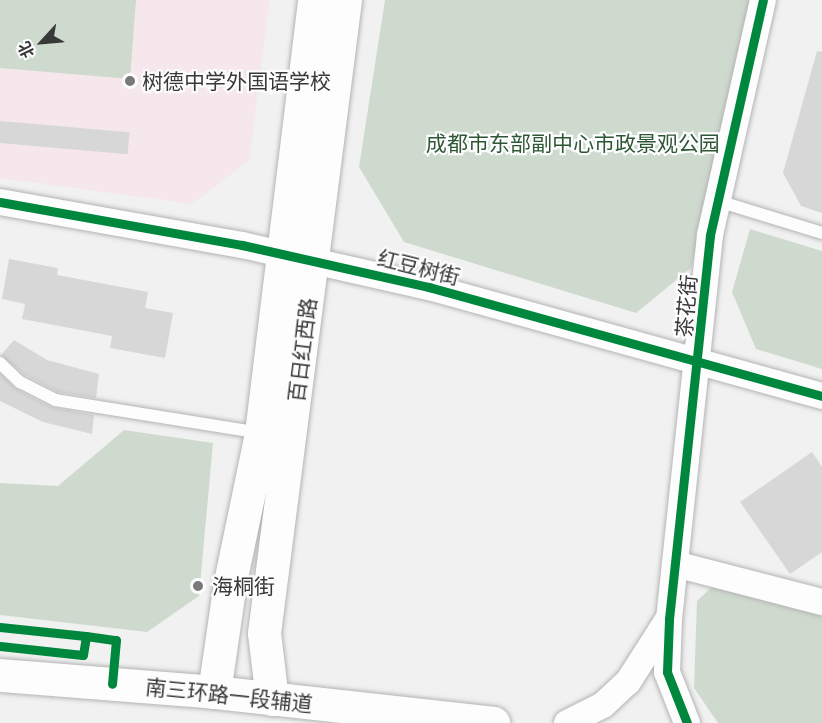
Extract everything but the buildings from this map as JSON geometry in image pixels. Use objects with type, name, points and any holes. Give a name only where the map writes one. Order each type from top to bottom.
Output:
[{"type":"street","name":"百日红西路","points":[[272,699],[264,633],[298,257],[314,0]]},
{"type":"street","name":"百日红西路","points":[[213,692],[230,582],[298,257],[345,0]]},
{"type":"street","name":"茶花街","points":[[687,723],[666,672],[669,619],[718,201],[763,0]]},
{"type":"street","name":"红豆树街","points":[[0,202],[298,257],[700,361],[822,396]]},
{"type":"street","points":[[675,564],[822,602]]},
{"type":"street","name":"茶花街","points":[[567,723],[603,705],[628,682],[669,619]]},
{"type":"street","name":"南三环路一段辅道","points":[[0,675],[213,692],[493,723]]},
{"type":"lane","points":[[718,201],[822,233]]},
{"type":"lane","points":[[0,363],[20,382],[56,400],[261,433]]},
{"type":"shaded area","name":"树德中学外国语学校","points":[[0,0],[270,0],[249,161],[192,204],[0,178]]},
{"type":"green space","points":[[0,0],[136,0],[130,79],[0,68]]},
{"type":"green space","name":"成都市东部副中心市政景观公园","points":[[385,0],[754,0],[691,268],[636,313],[404,242],[359,167]]},
{"type":"green space","points":[[750,229],[822,251],[822,369],[756,349],[732,292]]},
{"type":"green space","points":[[124,430],[213,443],[199,596],[147,632],[0,615],[0,483],[58,486]]},
{"type":"green space","points":[[717,582],[822,610],[822,723],[718,723],[694,688],[697,601]]},
{"type":"cycle path","points":[[687,723],[667,672],[669,619],[710,235],[763,0]]},
{"type":"cycle path","points":[[0,202],[242,245],[429,287],[822,396]]},
{"type":"cycle path","points":[[0,627],[86,636]]},
{"type":"cycle path","points":[[0,646],[83,655],[86,636],[116,640],[112,684]]},
{"type":"place","name":"树德中学外国语学校","points":[[130,81]]},
{"type":"place","name":"海桐街","points":[[198,586]]}]
